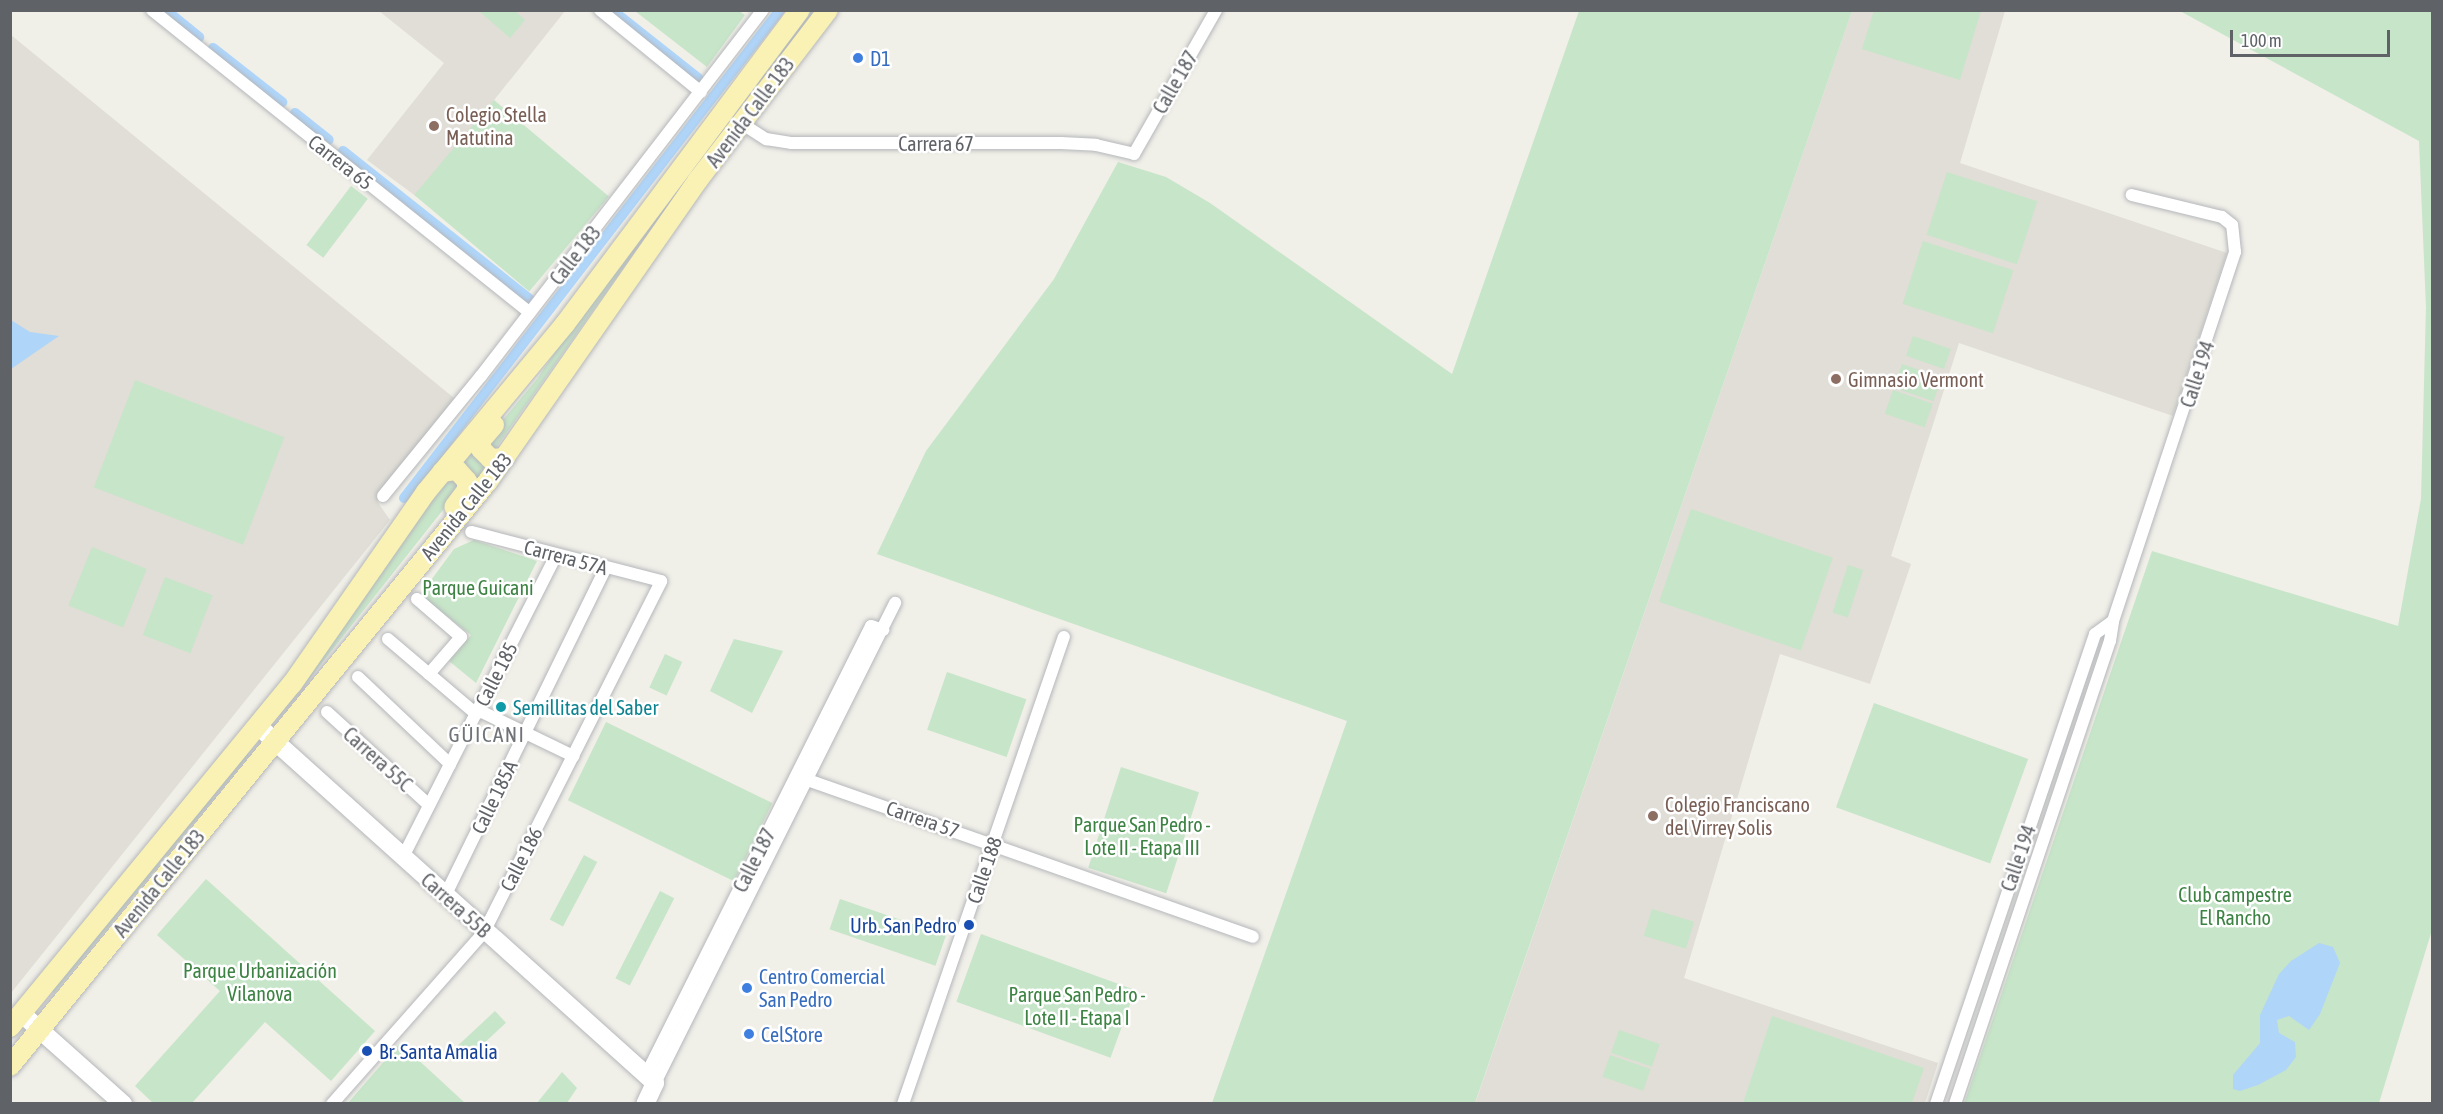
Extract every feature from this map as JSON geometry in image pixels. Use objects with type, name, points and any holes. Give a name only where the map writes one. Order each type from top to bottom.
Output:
[{"type":"main road","name":"Avenida Calle 183","points":[[16,1020],[308,663],[442,472],[551,341],[800,10]]},
{"type":"main road","name":"Avenida Calle 183","points":[[10,1066],[505,458],[741,123],[828,10]]},
{"type":"main road","points":[[505,458],[488,458],[482,452],[481,440],[524,390],[551,341]]},
{"type":"main road","points":[[402,586],[429,539],[467,490],[462,474],[442,472]]},
{"type":"street","name":"Carrera 65","points":[[152,10],[530,312]]},
{"type":"street","points":[[600,10],[700,92]]},
{"type":"street","name":"Calle 183","points":[[383,496],[530,312],[763,10]]},
{"type":"street","name":"Calle 187","points":[[1134,154],[1216,10]]},
{"type":"street","name":"Carrera 67","points":[[741,123],[766,139],[790,143],[1061,143],[1096,145],[1134,154]]},
{"type":"street","name":"Calle 194","points":[[1955,1104],[2110,641],[2113,621],[2217,313],[2236,238],[2232,225],[2222,217],[2132,195]]},
{"type":"street","name":"Carrera 57A","points":[[471,532],[661,581]]},
{"type":"street","name":"Calle 185","points":[[403,858],[556,555]]},
{"type":"street","name":"Calle 185A","points":[[445,896],[606,568]]},
{"type":"street","name":"Calle 186","points":[[332,1104],[484,932],[661,581]]},
{"type":"street","points":[[417,599],[461,637],[429,674]]},
{"type":"street","name":"Calle 187","points":[[631,1104],[651,1079],[802,778],[883,630],[895,603]]},
{"type":"street","name":"Calle 194","points":[[1935,1104],[2096,634],[2113,621]]},
{"type":"street","name":"Calle 188","points":[[903,1104],[1064,637]]},
{"type":"street","points":[[388,639],[477,712],[573,756]]},
{"type":"street","points":[[358,677],[450,764]]},
{"type":"street","name":"Carrera 55C","points":[[327,712],[429,805]]},
{"type":"street","name":"Carrera 55B","points":[[258,726],[484,932],[651,1079]]},
{"type":"street","name":"Carrera 57","points":[[802,778],[1253,937]]},
{"type":"street","points":[[16,1020],[39,1029],[123,1104]]},
{"type":"street","name":"Calle 187","points":[[645,1104],[651,1079]]},
{"type":"shaded area","name":"Colegio Stella Matutina","points":[[379,11],[565,11],[417,197],[367,160],[444,63]]},
{"type":"shaded area","name":"Gimnasio Vermont","points":[[1852,11],[2005,11],[1960,163],[2227,253],[2173,416],[1959,343],[1891,556],[1911,564],[1870,684],[1780,654],[1684,978],[1938,1063],[1925,1103],[1475,1104]]},
{"type":"shaded area","points":[[11,35],[454,398],[377,501],[390,520],[11,993]]},
{"type":"green space","points":[[1874,10],[1981,11],[1960,80],[1862,49]]},
{"type":"green space","points":[[479,11],[515,11],[525,20],[510,38]]},
{"type":"green space","points":[[635,11],[739,11],[745,15],[707,67]]},
{"type":"green space","points":[[811,11],[816,11],[664,210],[493,452],[488,438],[537,379],[581,313]]},
{"type":"green space","points":[[1579,11],[1852,11],[1475,1103],[1212,1103],[1347,721],[877,554],[926,451],[1054,279],[1118,162],[1166,177],[1210,203],[1452,374]]},
{"type":"green space","name":"Club campestre El Rancho","points":[[2180,11],[2432,11],[2432,930],[2379,1103],[1964,1104],[2152,551],[2398,626],[2421,499],[2426,307],[2419,141]]},
{"type":"green space","points":[[494,100],[609,196],[529,291],[414,195]]},
{"type":"green space","points":[[1947,172],[2037,201],[2017,264],[1927,235]]},
{"type":"green space","points":[[351,186],[368,199],[323,258],[306,245]]},
{"type":"green space","points":[[1923,241],[2013,270],[1993,333],[1903,304]]},
{"type":"green space","points":[[1913,336],[1951,349],[1944,369],[1906,356]]},
{"type":"green space","points":[[1902,364],[1942,378],[1934,401],[1894,388]]},
{"type":"green space","points":[[135,380],[284,437],[243,545],[94,487]]},
{"type":"green space","points":[[1893,390],[1933,404],[1925,427],[1885,414]]},
{"type":"green space","points":[[474,446],[490,463],[476,484],[456,468]]},
{"type":"green space","points":[[451,478],[461,487],[280,716],[277,714],[443,482]]},
{"type":"green space","points":[[1691,509],[1833,558],[1801,650],[1659,602]]},
{"type":"green space","name":"Parque Guicani","points":[[474,540],[537,561],[476,683],[449,661],[471,635],[420,595],[454,549]]},
{"type":"green space","points":[[92,547],[147,569],[123,628],[68,605]]},
{"type":"green space","points":[[1848,565],[1863,570],[1848,617],[1833,613]]},
{"type":"green space","points":[[165,577],[213,595],[190,653],[143,635]]},
{"type":"green space","points":[[734,639],[783,651],[752,713],[710,691]]},
{"type":"green space","points":[[665,654],[682,662],[667,696],[649,688]]},
{"type":"green space","points":[[947,672],[1026,699],[1007,757],[927,730]]},
{"type":"green space","points":[[1874,703],[2028,759],[1990,863],[1836,807]]},
{"type":"green space","points":[[606,722],[772,803],[734,881],[568,800]]},
{"type":"green space","points":[[246,752],[249,755],[54,993],[51,991]]},
{"type":"green space","name":"Parque San Pedro - Lote II - Etapa III","points":[[1121,767],[1199,792],[1166,893],[1088,868]]},
{"type":"green space","points":[[584,855],[597,862],[563,926],[550,919]]},
{"type":"green space","name":"Parque Urbanización Vilanova","points":[[206,879],[375,1031],[331,1081],[265,1022],[192,1103],[153,1103],[135,1086],[220,991],[157,935]]},
{"type":"green space","points":[[660,891],[674,898],[630,986],[616,978]]},
{"type":"green space","points":[[840,899],[946,935],[935,966],[830,929]]},
{"type":"green space","points":[[1652,909],[1694,922],[1686,949],[1644,936]]},
{"type":"green space","name":"Parque San Pedro - Lote II - Etapa I","points":[[981,934],[1135,990],[1110,1058],[956,1002]]},
{"type":"green space","points":[[495,1011],[506,1023],[469,1057],[458,1046]]},
{"type":"green space","points":[[1772,1016],[1924,1068],[1912,1103],[1743,1103]]},
{"type":"green space","points":[[1619,1030],[1660,1044],[1652,1067],[1611,1053]]},
{"type":"green space","points":[[400,1043],[465,1103],[348,1103]]},
{"type":"green space","points":[[1610,1055],[1651,1069],[1643,1091],[1603,1077]]},
{"type":"green space","points":[[562,1072],[577,1088],[567,1103],[537,1103]]},
{"type":"water","points":[[11,320],[30,332],[59,336],[11,369]]},
{"type":"water","points":[[2319,943],[2333,947],[2340,963],[2320,1014],[2309,1030],[2289,1016],[2277,1020],[2279,1033],[2295,1042],[2296,1057],[2286,1070],[2258,1085],[2240,1091],[2233,1089],[2233,1075],[2260,1043],[2260,1015],[2279,974],[2291,961]]},
{"type":"waterway","points":[[166,10],[199,37]]},
{"type":"waterway","points":[[612,10],[698,78]]},
{"type":"waterway","points":[[404,498],[780,10]]},
{"type":"waterway","points":[[213,48],[282,102]]},
{"type":"waterway","points":[[295,113],[329,140]]},
{"type":"waterway","points":[[343,151],[531,300]]},
{"type":"place","name":"D1","points":[[858,58]]},
{"type":"place","name":"Colegio Stella Matutina","points":[[434,126]]},
{"type":"place","name":"Gimnasio Vermont","points":[[1836,379]]},
{"type":"place","name":"Semillitas del Saber","points":[[501,707]]},
{"type":"place","name":"Colegio Franciscano del Virrey Solis","points":[[1653,816]]},
{"type":"place","name":"Urb. San Pedro","points":[[969,925]]},
{"type":"place","name":"Centro Comercial San Pedro","points":[[747,988]]},
{"type":"place","name":"CelStore","points":[[749,1034]]},
{"type":"place","name":"Br. Santa Amalia","points":[[367,1051]]},
{"type":"district","name":"GÜICANI","points":[[487,734]]}]
